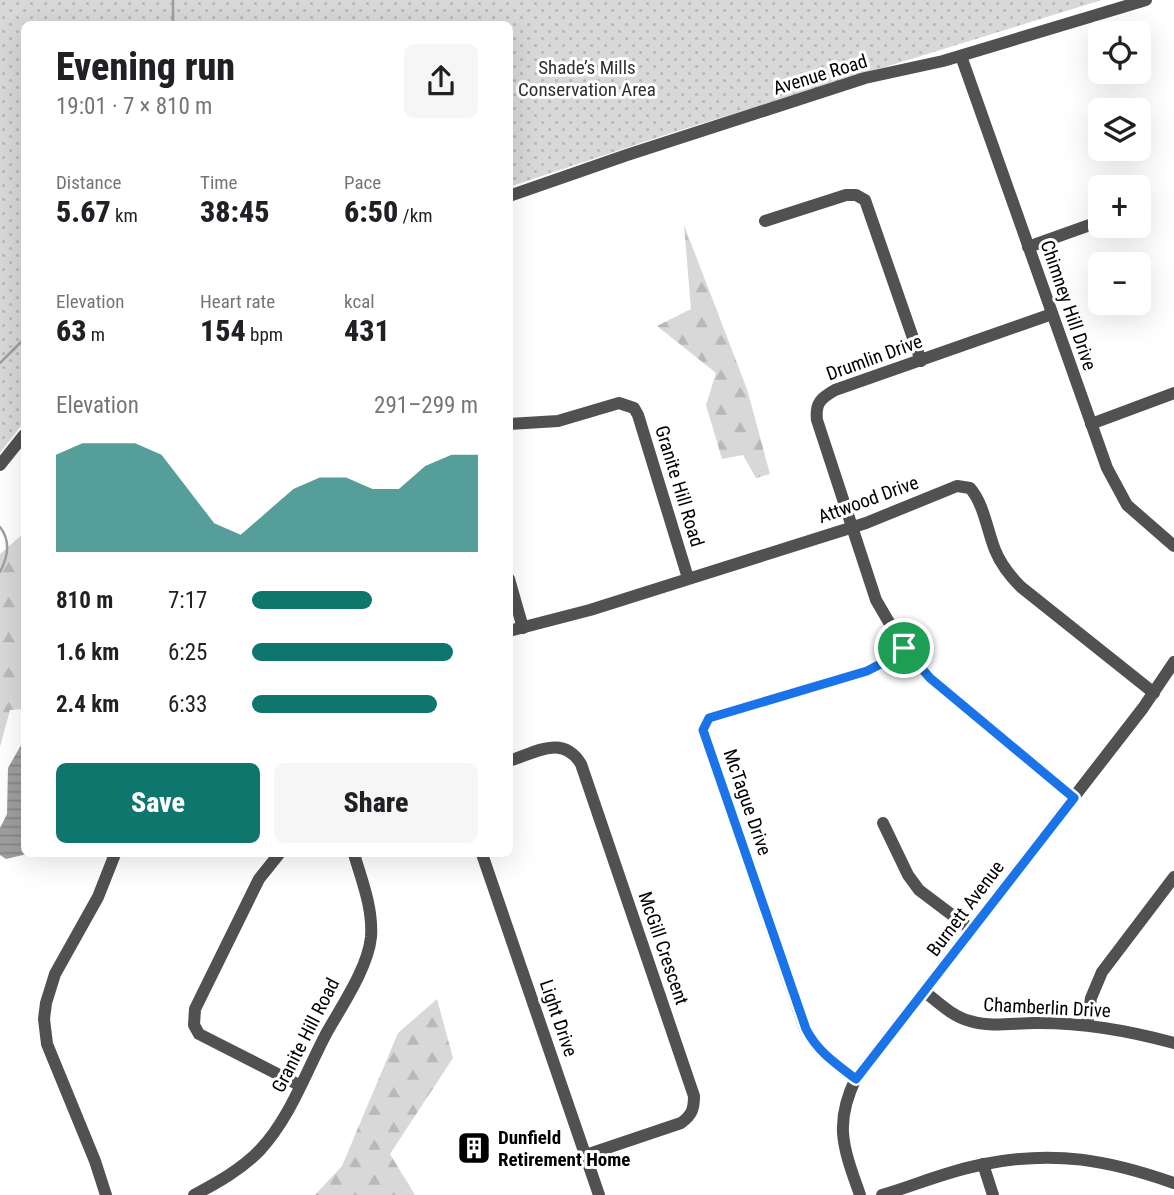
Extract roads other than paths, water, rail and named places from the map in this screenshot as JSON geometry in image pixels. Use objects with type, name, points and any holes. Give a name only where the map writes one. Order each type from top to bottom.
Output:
[{"type":"street","name":"Avenue Road","points":[[513,196],[627,155],[865,78],[961,56],[1146,0]]},
{"type":"street","name":"Chimney Hill Drive","points":[[961,56],[1116,488],[1135,512],[1174,546]]},
{"type":"street","points":[[765,221],[846,195],[856,195],[864,200],[921,360]]},
{"type":"street","points":[[1028,247],[1088,226]]},
{"type":"street","name":"Drumlin Drive","points":[[1052,314],[835,390],[822,397],[816,407],[817,420],[876,600],[904,648],[930,678],[1074,798]]},
{"type":"street","points":[[1091,424],[1174,393]]},
{"type":"street","name":"Granite Hill Road","points":[[513,425],[558,421],[619,403],[634,408],[688,578]]},
{"type":"street","points":[[0,465],[21,439]]},
{"type":"street","name":"Attwood Drive","points":[[513,630],[590,610],[851,527],[957,486],[971,489],[977,496],[996,553],[1007,572],[1021,587],[1154,693]]},
{"type":"street","points":[[513,593],[523,628]]},
{"type":"street","name":"McTague Drive","points":[[856,1079],[824,1054],[806,1029],[703,730],[709,718],[867,671],[894,657],[904,648]]},
{"type":"street","name":"Burnett Avenue","points":[[860,1195],[843,1139],[841,1119],[856,1079],[1074,798],[1154,693],[1174,662]]},
{"type":"street","name":"McGill Crescent","points":[[513,760],[562,746],[574,752],[581,764],[694,1096],[694,1108],[690,1116],[681,1123],[586,1155]]},
{"type":"street","points":[[883,823],[908,875],[919,890],[972,930]]},
{"type":"street","points":[[106,1195],[95,1161],[49,1051],[44,1019],[49,986],[98,897],[114,857]]},
{"type":"street","points":[[276,857],[259,878],[195,1009],[193,1020],[199,1034],[299,1085]]},
{"type":"street","name":"Granite Hill Road","points":[[194,1195],[220,1181],[261,1149],[286,1114],[362,967],[368,950],[371,917],[355,857]]},
{"type":"street","name":"Light Drive","points":[[483,857],[599,1195]]},
{"type":"street","points":[[1087,1025],[1091,998],[1102,972],[1174,877]]},
{"type":"street","name":"Chamberlin Drive","points":[[925,992],[958,1017],[982,1024],[1087,1025],[1141,1034],[1174,1043]]},
{"type":"street","points":[[882,1195],[983,1164],[1051,1157],[1102,1161],[1130,1168],[1174,1186],[1171,1195]]},
{"type":"street","points":[[983,1164],[993,1195]]},
{"type":"waterway","points":[[173,0],[173,21]]},
{"type":"waterway","points":[[0,363],[21,342]]},
{"type":"waterway","points":[[0,527],[6,538],[7,549],[0,572]]},
{"type":"place","name":"Dunfield Retirement Home","points":[[474,1148]]},
{"type":"park label","name":"Shade’s Mills Conservation Area","points":[[587,78]]}]
